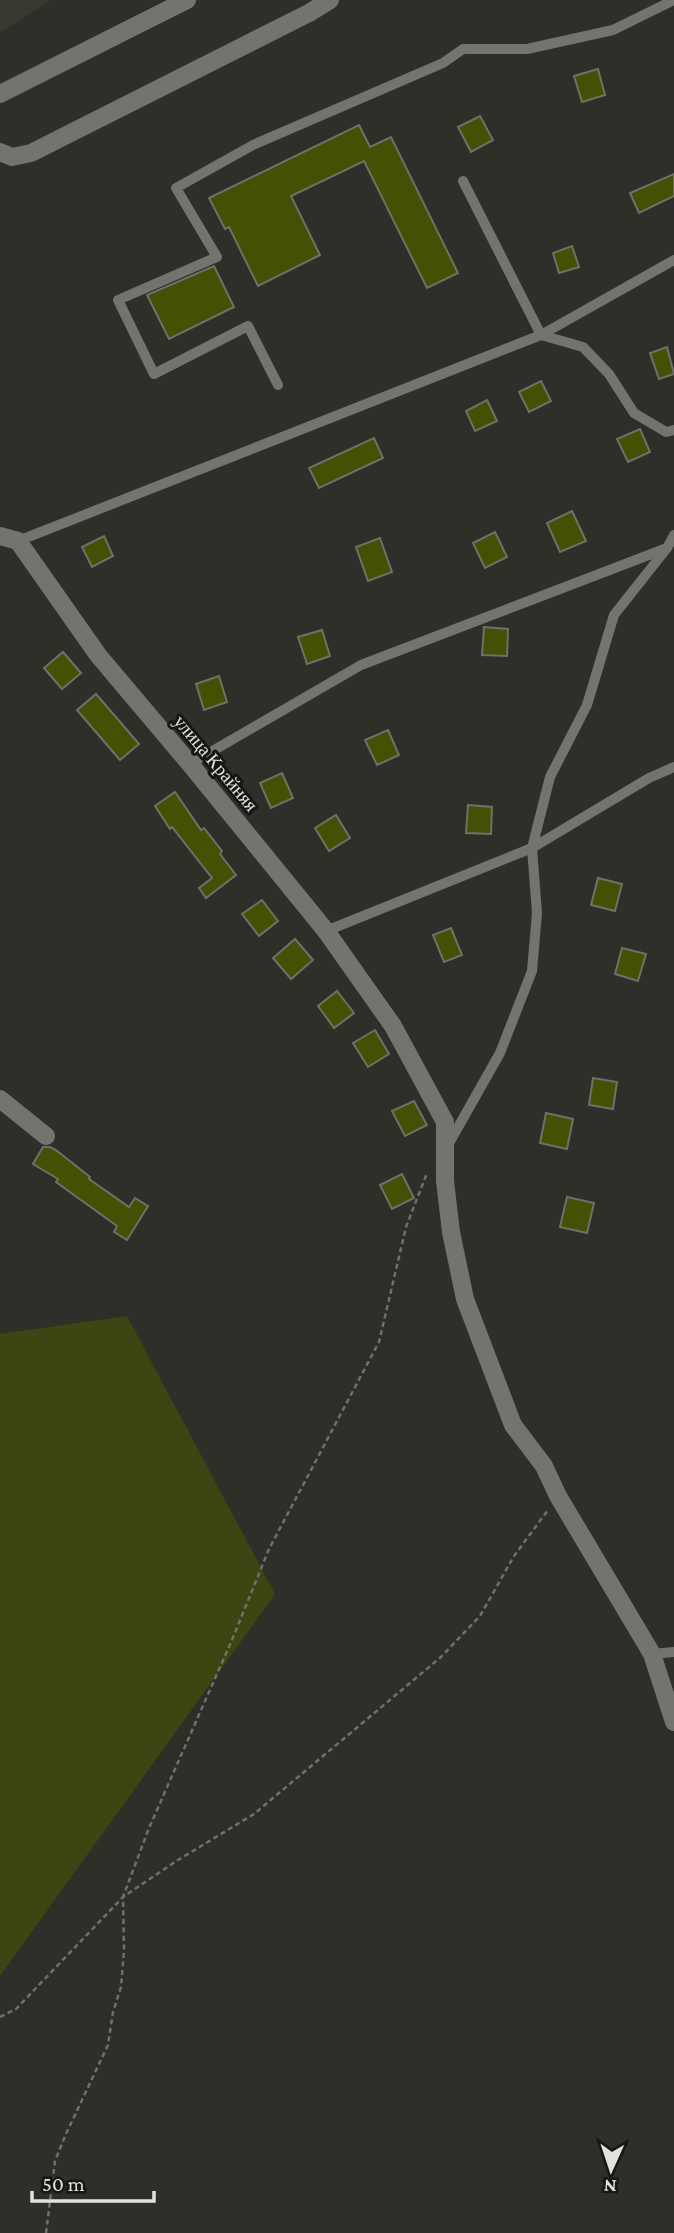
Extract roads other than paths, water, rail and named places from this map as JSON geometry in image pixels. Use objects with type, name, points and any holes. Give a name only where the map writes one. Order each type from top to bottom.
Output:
[{"type":"street","points":[[0,94],[187,0]]},
{"type":"street","points":[[0,152],[12,157],[31,153],[330,0]]},
{"type":"street","points":[[0,536],[18,541]]},
{"type":"street","name":"улица Крайняя","points":[[18,541],[98,655],[326,931],[393,1026],[444,1122],[445,1181],[451,1232],[465,1299],[513,1425],[544,1466],[558,1496],[652,1654],[674,1722]]},
{"type":"street","points":[[0,1099],[46,1136]]},
{"type":"lane","points":[[278,385],[248,326],[154,374],[118,300],[216,257],[176,188],[253,145],[443,63],[463,49],[527,49],[613,30],[674,0]]},
{"type":"lane","points":[[463,181],[541,335],[583,347],[609,374],[634,413],[666,432],[674,430]]},
{"type":"lane","points":[[18,541],[541,335],[674,260]]},
{"type":"lane","points":[[446,1149],[500,1053],[532,971],[537,913],[533,848],[550,777],[587,705],[614,614],[667,548],[674,535]]},
{"type":"lane","points":[[190,764],[361,665],[667,548]]},
{"type":"lane","points":[[326,931],[533,848],[649,778],[674,768]]},
{"type":"lane","points":[[652,1654],[674,1652]]}]
